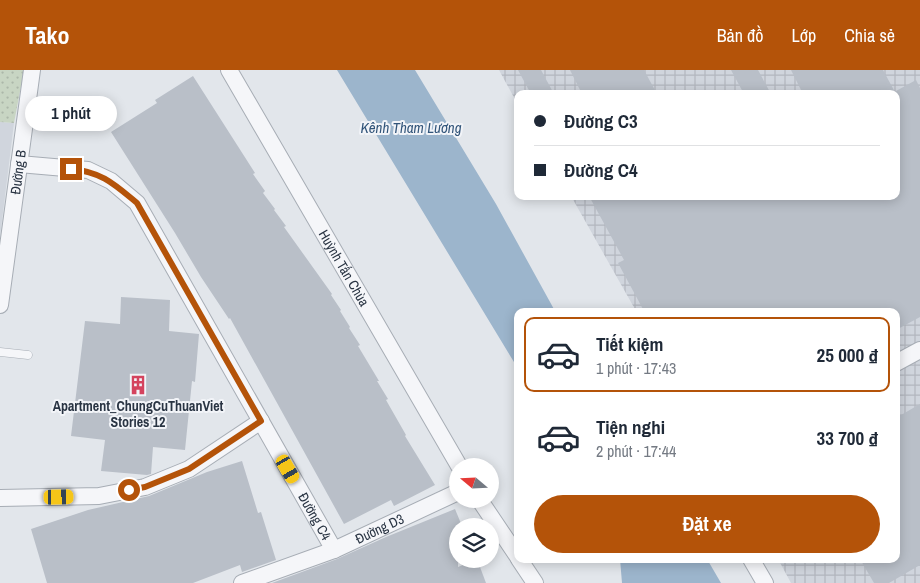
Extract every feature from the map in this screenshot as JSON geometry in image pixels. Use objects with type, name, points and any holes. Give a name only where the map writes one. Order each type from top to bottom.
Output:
[{"type":"street","name":"Đường B","points":[[0,305],[32,70]]},
{"type":"street","name":"Huỳnh Tấn Chùa","points":[[230,70],[454,458]]},
{"type":"street","name":"Đường C4","points":[[19,164],[88,170],[111,181],[137,203],[334,550]]},
{"type":"street","points":[[900,361],[920,350]]},
{"type":"street","points":[[0,498],[99,496],[145,487],[189,469],[261,421]]},
{"type":"street","name":"Đường D3","points":[[242,583],[334,550],[449,496]]},
{"type":"street","points":[[485,508],[514,552]]},
{"type":"street","points":[[521,563],[535,583]]},
{"type":"street","points":[[753,563],[765,583]]},
{"type":"lane","points":[[0,352],[28,355]]},
{"type":"shaded area","points":[[499,70],[920,70],[920,583],[791,583],[780,563],[900,563],[900,308],[634,308],[573,200],[900,200],[900,90],[514,90],[514,98]]},
{"type":"shaded area","points":[[0,122],[14,123],[0,237]]},
{"type":"green space","points":[[0,70],[24,70],[14,123],[0,122]]},
{"type":"water","name":"Kênh Tham Lương","points":[[337,70],[415,70],[496,204],[553,308],[514,308],[514,362]]},
{"type":"water","points":[[620,563],[709,563],[721,583],[622,583]]},
{"type":"building","points":[[518,70],[541,70],[552,90],[529,90]]},
{"type":"building","points":[[570,70],[644,70],[655,90],[580,90]]},
{"type":"building","points":[[731,70],[758,70],[769,90],[742,90]]},
{"type":"building","points":[[791,70],[883,70],[894,90],[801,90]]},
{"type":"building","points":[[193,76],[255,173],[253,174],[265,191],[263,193],[286,226],[284,227],[332,294],[360,345],[358,346],[379,381],[377,381],[388,399],[386,400],[405,436],[435,485],[394,506],[391,500],[344,524],[230,318],[201,277],[111,132],[157,103],[155,100]]},
{"type":"building","points":[[916,80],[920,88],[920,317],[900,328],[900,308],[642,308],[618,263],[624,260],[591,200],[900,200],[900,90],[898,90]]},
{"type":"building","name":"Apartment_ChungCuThuanViet Stories 12","points":[[121,297],[170,300],[169,331],[199,334],[195,382],[192,381],[185,450],[153,447],[151,474],[147,475],[101,471],[105,440],[71,436],[85,321],[120,324]]},
{"type":"building","points":[[920,404],[920,565],[889,583],[874,583],[862,563],[900,563],[900,416]]},
{"type":"building","points":[[242,461],[258,513],[261,512],[276,560],[242,572],[240,565],[193,583],[47,583],[31,529],[88,510],[149,496],[207,472]]},
{"type":"building","points":[[455,509],[459,518],[449,518],[449,568],[480,568],[486,583],[272,583],[337,559]]},
{"type":"place","name":"Apartment_ChungCuThuanViet Stories 12","points":[[138,385]]},
{"type":"route","points":[[71,169],[88,170],[111,181],[137,203],[261,421],[189,469],[145,487],[129,490]]}]
